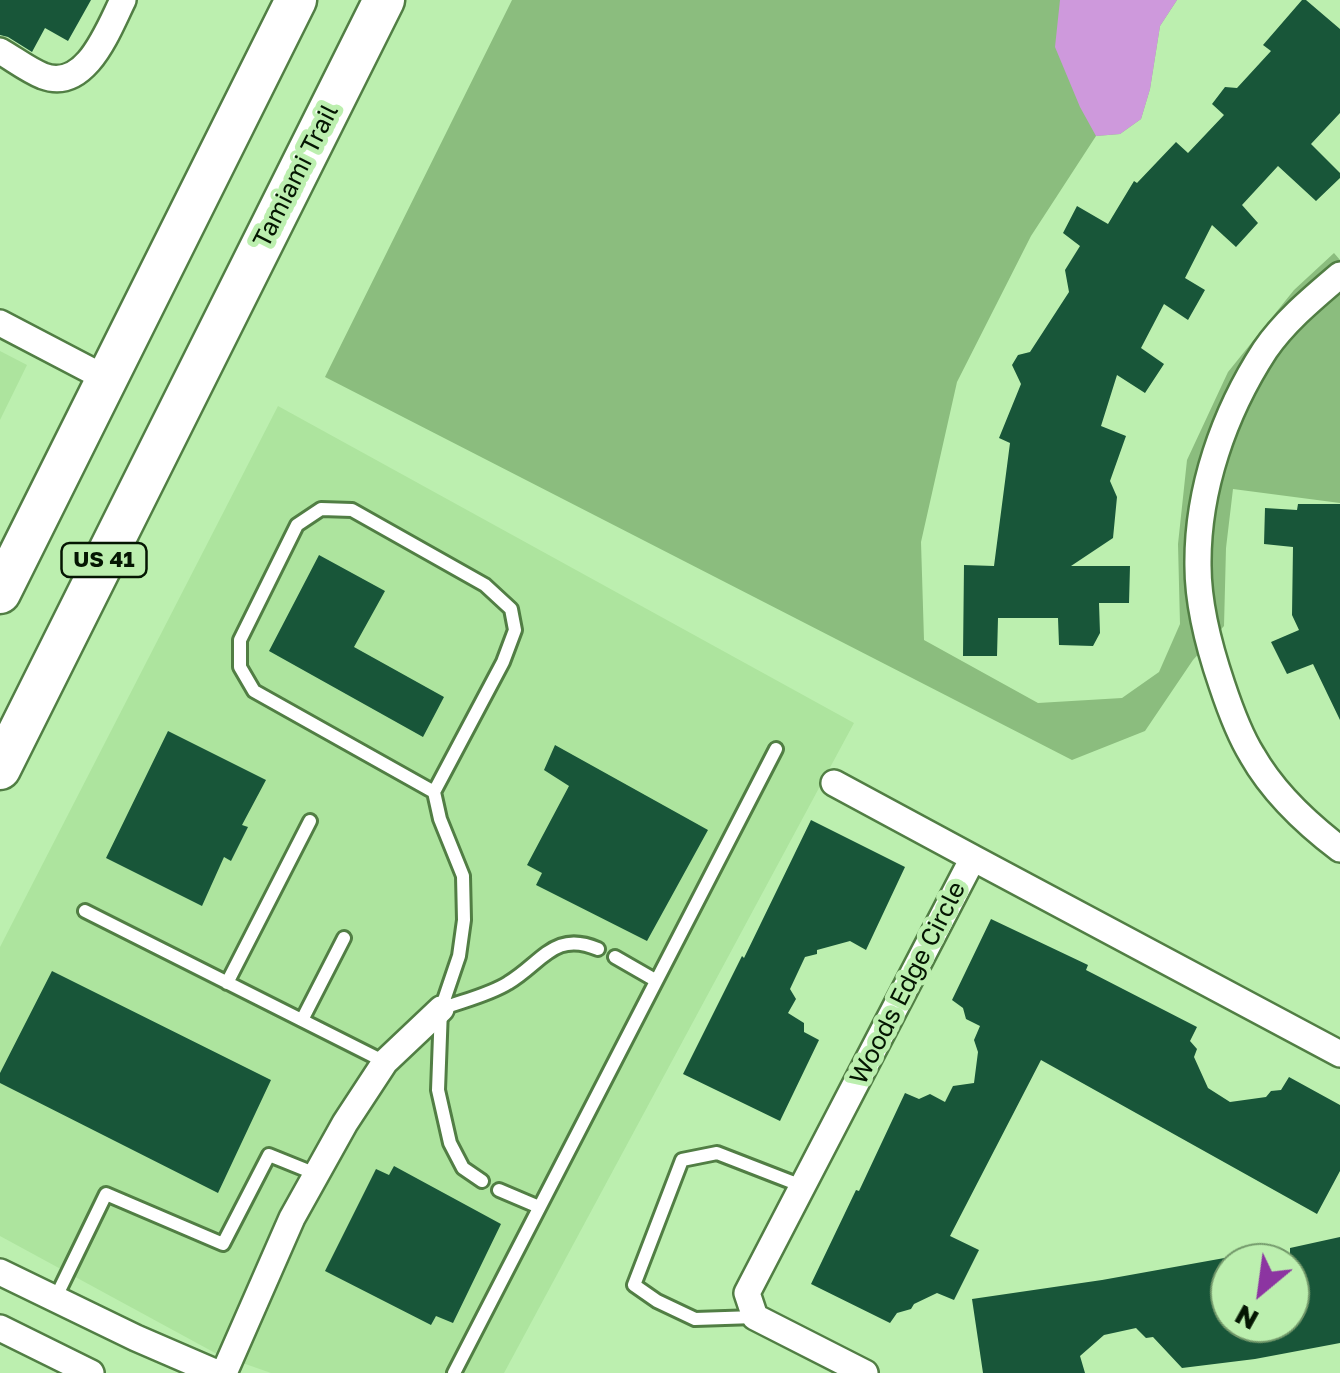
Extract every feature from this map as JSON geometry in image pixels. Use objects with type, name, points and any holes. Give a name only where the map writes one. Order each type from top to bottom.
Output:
[{"type":"main road","name":"US 41","points":[[0,594],[296,0]]},
{"type":"main road","name":"Tamiami Trail","points":[[0,769],[384,0]]},
{"type":"street","points":[[0,51],[45,77],[64,78],[92,61],[123,0]]},
{"type":"street","points":[[1340,274],[1299,310],[1267,348],[1239,394],[1215,454],[1204,498],[1198,568],[1202,612],[1214,660],[1252,755],[1296,810],[1340,850]]},
{"type":"street","points":[[0,323],[107,379]]},
{"type":"street","points":[[834,783],[972,858]]},
{"type":"street","name":"Woods Edge Circle","points":[[755,1317],[747,1293],[972,858],[1340,1054]]},
{"type":"street","points":[[0,1272],[220,1373],[292,1218],[345,1123],[385,1062],[441,1009]]},
{"type":"street","points":[[755,1317],[865,1373]]},
{"type":"street","points":[[0,1328],[61,1366],[91,1373]]},
{"type":"lane","points":[[434,792],[254,692],[240,667],[240,640],[297,525],[320,508],[352,510],[485,585],[511,609],[515,630],[502,662],[434,792],[440,819],[463,876],[464,920],[459,956],[441,1009],[438,1090],[450,1143],[464,1168],[482,1182]]},
{"type":"lane","points":[[454,1373],[776,749]]},
{"type":"lane","points":[[228,983],[310,821]]},
{"type":"lane","points":[[85,910],[385,1062]]},
{"type":"lane","points":[[302,1020],[344,938]]},
{"type":"lane","points":[[441,1009],[507,984],[542,956],[571,941],[598,949]]},
{"type":"lane","points":[[616,957],[656,980]]},
{"type":"lane","points":[[755,1317],[695,1320],[634,1286],[682,1160],[717,1153],[802,1186]]},
{"type":"lane","points":[[55,1299],[106,1194],[223,1244],[269,1155],[316,1174]]},
{"type":"lane","points":[[499,1190],[539,1207]]},
{"type":"shaded area","points":[[512,0],[1177,0],[1160,26],[1141,119],[1120,134],[1096,136],[1031,236],[957,382],[921,542],[924,640],[1038,703],[1122,698],[1159,672],[1180,624],[1178,544],[1187,460],[1228,372],[1294,290],[1334,253],[1340,260],[1340,503],[1233,489],[1226,548],[1224,626],[1193,660],[1145,731],[1072,760],[325,377]]},
{"type":"shaded area","points":[[1060,0],[1177,0],[1160,26],[1141,119],[1120,134],[1096,136],[1080,107],[1055,47]]},
{"type":"shaded area","points":[[0,351],[27,365],[0,420]]},
{"type":"shaded area","points":[[278,406],[854,723],[504,1373],[271,1373],[217,1354],[0,1236],[0,947]]},
{"type":"building","points":[[0,0],[91,0],[68,41],[45,28],[32,52],[0,35]]},
{"type":"building","points":[[1302,0],[1340,29],[1340,113],[1311,144],[1340,173],[1340,178],[1316,201],[1278,166],[1242,205],[1258,223],[1236,247],[1212,225],[1185,278],[1205,290],[1188,320],[1164,304],[1141,348],[1164,364],[1145,393],[1117,375],[1101,426],[1126,436],[1110,481],[1117,497],[1113,538],[1071,566],[1130,566],[1129,603],[1099,603],[1100,633],[1093,646],[1059,645],[1058,618],[998,618],[997,656],[963,656],[964,565],[994,566],[1010,443],[999,438],[1021,384],[1012,365],[1018,355],[1030,352],[1069,292],[1065,270],[1080,246],[1063,233],[1077,206],[1108,224],[1134,181],[1137,183],[1176,142],[1188,153],[1224,115],[1212,104],[1225,87],[1237,88],[1271,51],[1263,45]]},
{"type":"building","points":[[1298,504],[1340,504],[1340,720],[1313,664],[1287,674],[1271,642],[1299,630],[1292,615],[1293,547],[1264,544],[1265,508],[1297,510]]},
{"type":"building","points":[[319,555],[385,591],[354,647],[444,697],[423,737],[269,651]]},
{"type":"building","points":[[168,731],[266,780],[242,825],[248,827],[231,861],[224,857],[202,906],[106,858]]},
{"type":"building","points":[[555,745],[708,830],[647,941],[536,885],[542,873],[527,865],[569,786],[544,770]]},
{"type":"building","points":[[811,820],[905,867],[866,950],[850,941],[805,957],[790,989],[796,999],[788,1013],[804,1023],[804,1032],[819,1040],[780,1121],[683,1074]]},
{"type":"building","points":[[991,919],[1088,965],[1086,970],[1197,1027],[1190,1041],[1197,1049],[1194,1057],[1208,1088],[1230,1102],[1266,1097],[1271,1091],[1281,1090],[1289,1077],[1340,1105],[1340,1171],[1317,1214],[1041,1060],[950,1236],[979,1250],[954,1300],[937,1293],[897,1313],[890,1323],[811,1284],[905,1093],[919,1099],[930,1094],[945,1102],[953,1086],[974,1083],[978,1052],[974,1040],[980,1026],[966,1019],[963,1008],[952,1000]]},
{"type":"building","points":[[52,971],[271,1080],[218,1193],[0,1083],[0,1073]]},
{"type":"building","points":[[394,1166],[501,1224],[453,1323],[436,1316],[431,1325],[325,1271],[376,1169],[389,1175]]},
{"type":"building","points":[[1340,1237],[1340,1343],[1182,1368],[1153,1337],[1146,1338],[1136,1328],[1104,1335],[1080,1356],[1085,1373],[983,1373],[972,1299],[1210,1261],[1210,1343],[1310,1343],[1310,1244]]}]
